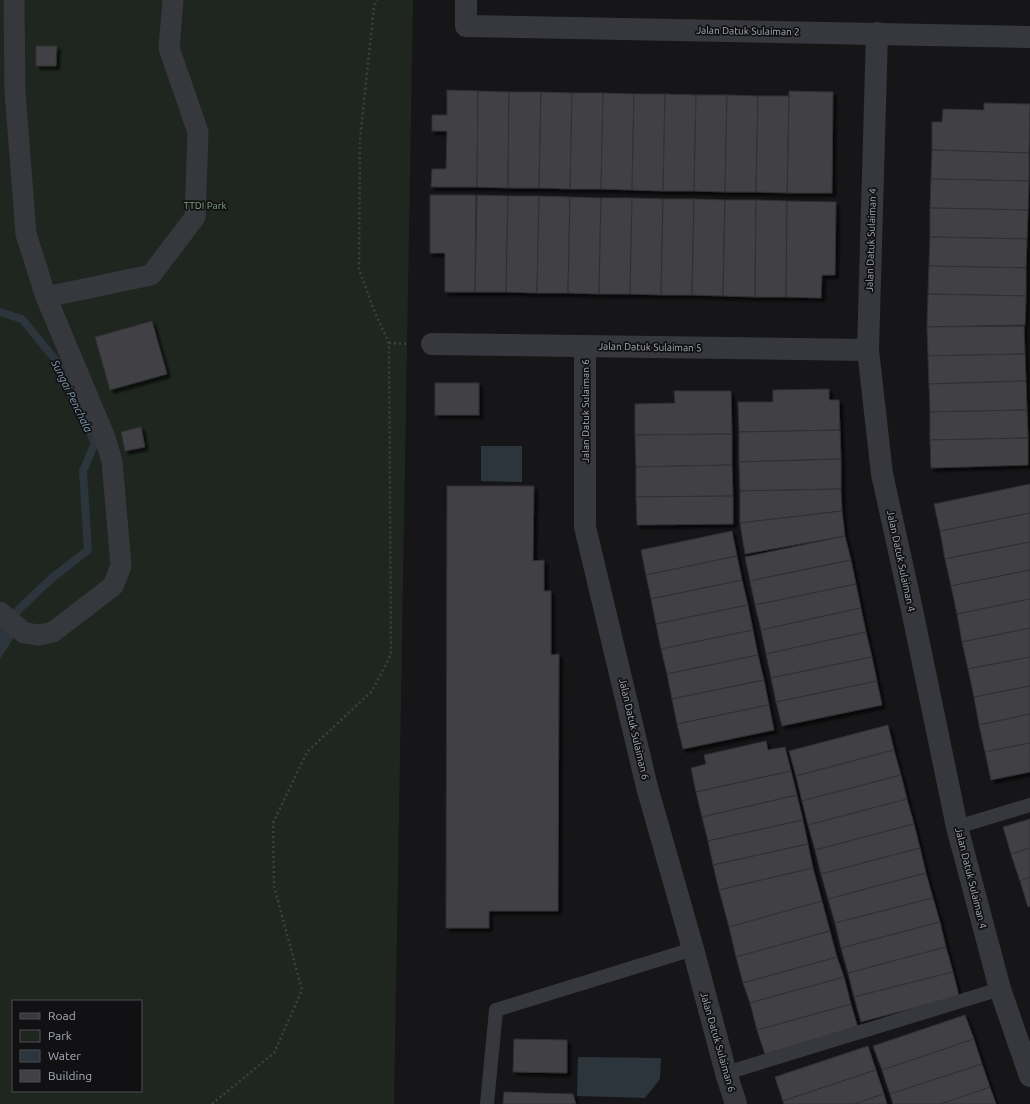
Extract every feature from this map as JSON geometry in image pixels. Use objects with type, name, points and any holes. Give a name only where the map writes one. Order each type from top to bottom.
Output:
[{"type":"street","points":[[1,613],[24,633],[39,635],[53,632],[113,586],[121,566],[112,461],[104,435],[46,297],[26,234],[15,92],[14,0]]},
{"type":"street","points":[[46,297],[151,275],[195,217],[198,132],[169,48],[173,0]]},
{"type":"street","name":"Jalan Datuk Sulaiman 2","points":[[466,0],[466,26],[1030,36]]},
{"type":"street","name":"Jalan Datuk Sulaiman 4","points":[[877,33],[868,350],[882,474],[957,827],[1000,989],[1030,1076]]},
{"type":"street","name":"Jalan Datuk Sulaiman 5","points":[[432,344],[868,350]]},
{"type":"street","name":"Jalan Datuk Sulaiman 6","points":[[585,346],[585,527],[647,787],[693,949],[726,1073],[736,1104]]},
{"type":"lane","points":[[957,827],[1030,805]]},
{"type":"lane","points":[[486,1104],[496,1010],[693,949]]},
{"type":"lane","points":[[726,1073],[1000,989]]},
{"type":"path","points":[[212,1104],[274,1053],[302,990],[274,886],[273,823],[307,752],[372,691],[391,654],[389,344],[373,308],[359,269],[360,140],[374,6],[377,0]]},
{"type":"green space","name":"TTDI Park","points":[[0,0],[413,0],[394,1104],[0,1104]]},
{"type":"water","points":[[481,446],[522,446],[522,482],[481,481]]},
{"type":"water","points":[[0,623],[15,636],[0,659]]},
{"type":"water","points":[[578,1057],[661,1058],[660,1079],[645,1098],[577,1096]]},
{"type":"building","points":[[36,46],[57,46],[56,66],[36,66]]},
{"type":"building","points":[[447,90],[478,91],[477,187],[431,187],[432,169],[446,169],[447,131],[432,131],[432,115],[447,115]]},
{"type":"building","points":[[478,91],[509,92],[508,188],[477,187]]},
{"type":"building","points":[[789,91],[833,92],[832,193],[787,193]]},
{"type":"building","points":[[509,92],[541,92],[539,188],[508,188]]},
{"type":"building","points":[[541,92],[572,93],[570,189],[539,188]]},
{"type":"building","points":[[572,93],[603,93],[601,189],[570,189]]},
{"type":"building","points":[[603,93],[634,94],[632,190],[601,189]]},
{"type":"building","points":[[634,94],[665,94],[663,191],[632,190]]},
{"type":"building","points":[[665,94],[696,95],[694,191],[663,191]]},
{"type":"building","points":[[696,95],[727,95],[725,192],[694,191]]},
{"type":"building","points":[[727,95],[758,96],[756,192],[725,192]]},
{"type":"building","points":[[758,96],[789,96],[787,193],[756,192]]},
{"type":"building","points":[[984,103],[1030,104],[1029,153],[932,150],[932,122],[942,122],[943,109],[984,110]]},
{"type":"building","points":[[932,150],[1029,153],[1029,181],[931,179]]},
{"type":"building","points":[[931,179],[1029,181],[1028,210],[930,208]]},
{"type":"building","points":[[430,195],[476,195],[475,292],[445,292],[445,253],[430,253]]},
{"type":"building","points":[[477,195],[508,196],[506,292],[475,292]]},
{"type":"building","points":[[508,196],[539,196],[537,293],[506,292]]},
{"type":"building","points":[[539,196],[570,197],[568,293],[537,293]]},
{"type":"building","points":[[570,197],[601,198],[599,294],[568,293]]},
{"type":"building","points":[[601,198],[632,198],[630,294],[599,294]]},
{"type":"building","points":[[632,198],[663,199],[661,295],[630,294]]},
{"type":"building","points":[[663,199],[694,199],[692,295],[661,295]]},
{"type":"building","points":[[694,199],[725,200],[723,296],[692,295]]},
{"type":"building","points":[[725,200],[756,200],[755,297],[723,296]]},
{"type":"building","points":[[756,200],[787,201],[786,297],[755,297]]},
{"type":"building","points":[[787,201],[836,202],[835,275],[822,275],[821,298],[786,297]]},
{"type":"building","points":[[930,208],[1028,210],[1027,239],[930,237]]},
{"type":"building","points":[[930,237],[1027,239],[1026,268],[929,266]]},
{"type":"building","points":[[929,266],[1026,268],[1026,296],[928,294]]},
{"type":"building","points":[[928,294],[1026,296],[1025,325],[927,327]]},
{"type":"building","points":[[152,321],[167,374],[110,390],[95,337]]},
{"type":"building","points":[[1024,326],[1025,354],[928,356],[927,327]]},
{"type":"building","points":[[1025,354],[1026,381],[929,384],[928,356]]},
{"type":"building","points":[[1026,381],[1027,410],[930,412],[929,384]]},
{"type":"building","points":[[435,383],[479,383],[479,415],[435,415]]},
{"type":"building","points":[[829,389],[829,400],[839,400],[840,430],[739,432],[738,402],[773,402],[773,390]]},
{"type":"building","points":[[674,391],[731,391],[732,434],[635,435],[635,404],[675,403]]},
{"type":"building","points":[[1027,410],[1028,438],[930,440],[930,412]]},
{"type":"building","points":[[141,427],[145,447],[125,451],[121,432]]},
{"type":"building","points":[[840,430],[841,459],[739,462],[739,432]]},
{"type":"building","points":[[732,434],[732,465],[636,467],[635,435]]},
{"type":"building","points":[[1028,438],[1028,465],[931,468],[930,440]]},
{"type":"building","points":[[841,459],[841,489],[740,491],[739,462]]},
{"type":"building","points":[[732,465],[733,496],[636,497],[636,467]]},
{"type":"building","points":[[1030,484],[1030,513],[940,531],[934,504]]},
{"type":"building","points":[[447,486],[534,486],[533,561],[544,560],[544,591],[551,591],[551,655],[559,654],[558,911],[489,911],[489,928],[446,928]]},
{"type":"building","points":[[841,489],[842,511],[740,523],[740,491]]},
{"type":"building","points":[[733,496],[733,524],[637,525],[636,497]]},
{"type":"building","points":[[842,511],[845,536],[745,554],[740,523]]},
{"type":"building","points":[[1030,513],[1030,542],[945,559],[940,531]]},
{"type":"building","points":[[732,531],[737,556],[646,575],[641,550]]},
{"type":"building","points":[[845,536],[851,560],[750,581],[745,557]]},
{"type":"building","points":[[1030,542],[1030,570],[951,586],[945,559]]},
{"type":"building","points":[[737,556],[742,580],[651,599],[646,575]]},
{"type":"building","points":[[851,560],[856,584],[755,605],[750,581]]},
{"type":"building","points":[[1030,570],[1030,599],[957,614],[951,586]]},
{"type":"building","points":[[742,580],[748,605],[656,624],[651,599]]},
{"type":"building","points":[[856,584],[861,608],[761,630],[755,605]]},
{"type":"building","points":[[1030,599],[1030,628],[962,642],[957,614]]},
{"type":"building","points":[[748,605],[753,630],[661,649],[656,624]]},
{"type":"building","points":[[861,608],[866,632],[766,654],[761,630]]},
{"type":"building","points":[[1030,628],[1030,657],[968,669],[962,642]]},
{"type":"building","points":[[753,630],[758,655],[667,674],[661,649]]},
{"type":"building","points":[[866,632],[872,657],[771,678],[766,654]]},
{"type":"building","points":[[758,655],[764,680],[672,699],[667,674]]},
{"type":"building","points":[[872,657],[877,681],[776,702],[771,678]]},
{"type":"building","points":[[1030,657],[1030,686],[974,697],[968,669]]},
{"type":"building","points":[[764,680],[769,705],[677,724],[672,699]]},
{"type":"building","points":[[877,681],[882,705],[782,726],[776,702]]},
{"type":"building","points":[[1030,686],[1030,714],[979,725],[974,697]]},
{"type":"building","points":[[769,705],[774,730],[683,749],[677,724]]},
{"type":"building","points":[[1030,714],[1030,743],[985,752],[979,725]]},
{"type":"building","points":[[888,725],[894,750],[796,776],[789,751]]},
{"type":"building","points":[[766,741],[768,750],[785,747],[791,771],[696,792],[691,768],[706,764],[704,755]]},
{"type":"building","points":[[1030,743],[1030,772],[991,780],[985,752]]},
{"type":"building","points":[[894,750],[901,775],[802,801],[796,776]]},
{"type":"building","points":[[791,771],[797,795],[702,817],[696,792]]},
{"type":"building","points":[[901,775],[907,799],[808,825],[802,801]]},
{"type":"building","points":[[797,795],[803,820],[708,841],[702,817]]},
{"type":"building","points":[[907,799],[914,824],[815,850],[808,825]]},
{"type":"building","points":[[1030,819],[1030,848],[1011,854],[1003,827]]},
{"type":"building","points":[[803,820],[808,844],[713,865],[708,841]]},
{"type":"building","points":[[914,824],[920,848],[821,874],[815,850]]},
{"type":"building","points":[[808,844],[813,868],[719,890],[713,865]]},
{"type":"building","points":[[920,848],[926,873],[828,899],[821,874]]},
{"type":"building","points":[[1030,848],[1030,877],[1020,881],[1011,854]]},
{"type":"building","points":[[813,868],[822,901],[729,927],[719,890]]},
{"type":"building","points":[[926,873],[933,898],[835,923],[828,899]]},
{"type":"building","points":[[1030,877],[1030,906],[1028,907],[1020,881]]},
{"type":"building","points":[[933,898],[940,922],[841,948],[835,923]]},
{"type":"building","points":[[822,901],[830,931],[736,957],[729,927]]},
{"type":"building","points":[[940,922],[946,947],[848,973],[841,948]]},
{"type":"building","points":[[830,931],[837,957],[743,983],[736,957]]},
{"type":"building","points":[[946,947],[953,972],[854,997],[848,973]]},
{"type":"building","points":[[837,957],[844,977],[750,1003],[743,983]]},
{"type":"building","points":[[953,972],[959,996],[861,1022],[854,997]]},
{"type":"building","points":[[844,977],[851,1004],[757,1030],[750,1003]]},
{"type":"building","points":[[851,1004],[858,1028],[765,1054],[757,1030]]},
{"type":"building","points":[[965,1015],[974,1039],[882,1070],[873,1046]]},
{"type":"building","points":[[514,1039],[567,1040],[567,1073],[513,1072]]},
{"type":"building","points":[[974,1039],[982,1064],[890,1094],[882,1070]]},
{"type":"building","points":[[868,1046],[876,1070],[783,1101],[775,1077]]},
{"type":"building","points":[[982,1064],[990,1087],[941,1104],[893,1104],[890,1094]]},
{"type":"building","points":[[876,1070],[884,1094],[854,1104],[784,1104],[783,1101]]},
{"type":"building","points":[[990,1087],[996,1104],[941,1104]]},
{"type":"building","points":[[504,1092],[573,1094],[576,1104],[503,1104]]},
{"type":"building","points":[[884,1094],[887,1104],[854,1104]]},
{"type":"waterway","name":"Sungai Penchala","points":[[0,312],[22,319],[58,363],[95,443],[83,471],[88,550],[52,578],[18,610],[0,632]]}]
